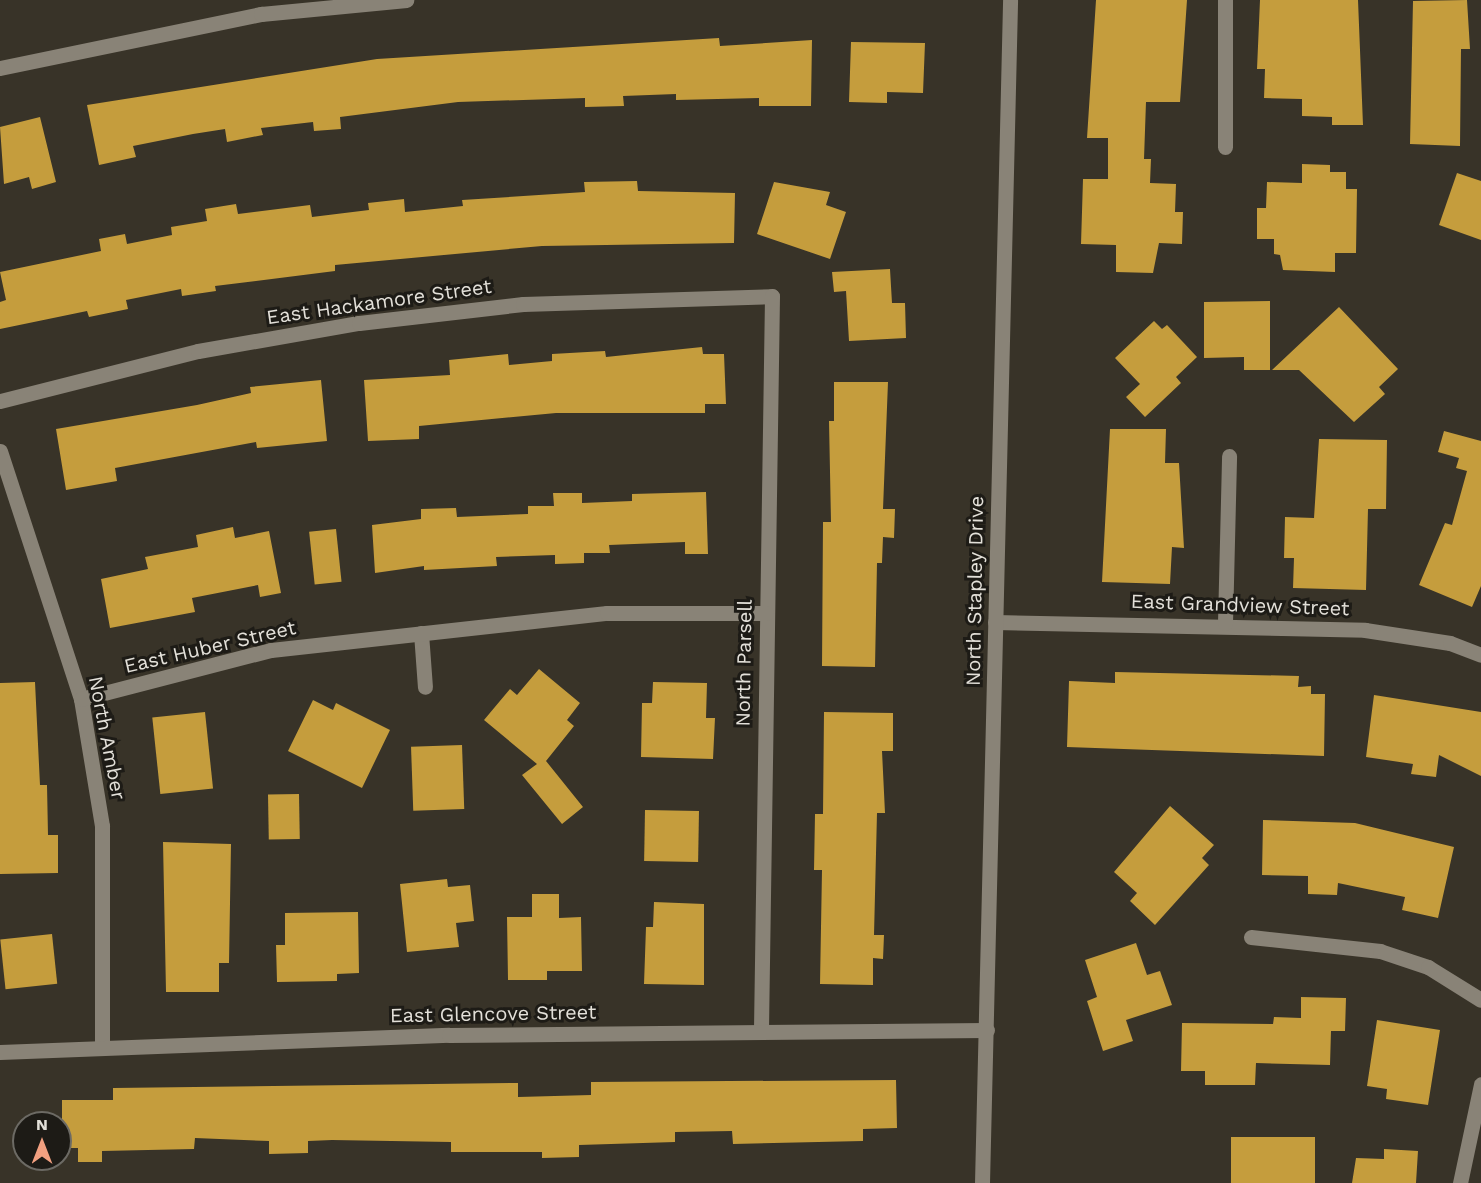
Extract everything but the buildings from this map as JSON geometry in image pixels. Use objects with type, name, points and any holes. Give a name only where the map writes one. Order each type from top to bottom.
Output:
[{"type":"street","points":[[0,68],[261,14],[406,0]]},
{"type":"street","name":"North Stapley Drive","points":[[982,1183],[1010,0]]},
{"type":"street","points":[[1225,147],[1226,0]]},
{"type":"street","name":"East Hackamore Street","points":[[0,401],[198,351],[359,323],[523,304],[772,296]]},
{"type":"street","name":"North Parsell","points":[[761,1030],[772,296]]},
{"type":"street","name":"North Amber","points":[[0,451],[81,699],[102,826],[102,1044]]},
{"type":"street","points":[[1225,623],[1229,456]]},
{"type":"street","name":"East Huber Street","points":[[81,699],[271,650],[607,614],[766,614]]},
{"type":"street","name":"East Grandview Street","points":[[995,622],[1225,623],[1365,630],[1450,643],[1481,655]]},
{"type":"street","points":[[422,633],[425,687]]},
{"type":"street","points":[[1251,937],[1380,951],[1428,968],[1481,1000]]},
{"type":"street","name":"East Glencove Street","points":[[0,1052],[102,1044],[761,1030],[987,1030]]},
{"type":"street","points":[[1460,1183],[1481,1084]]}]
